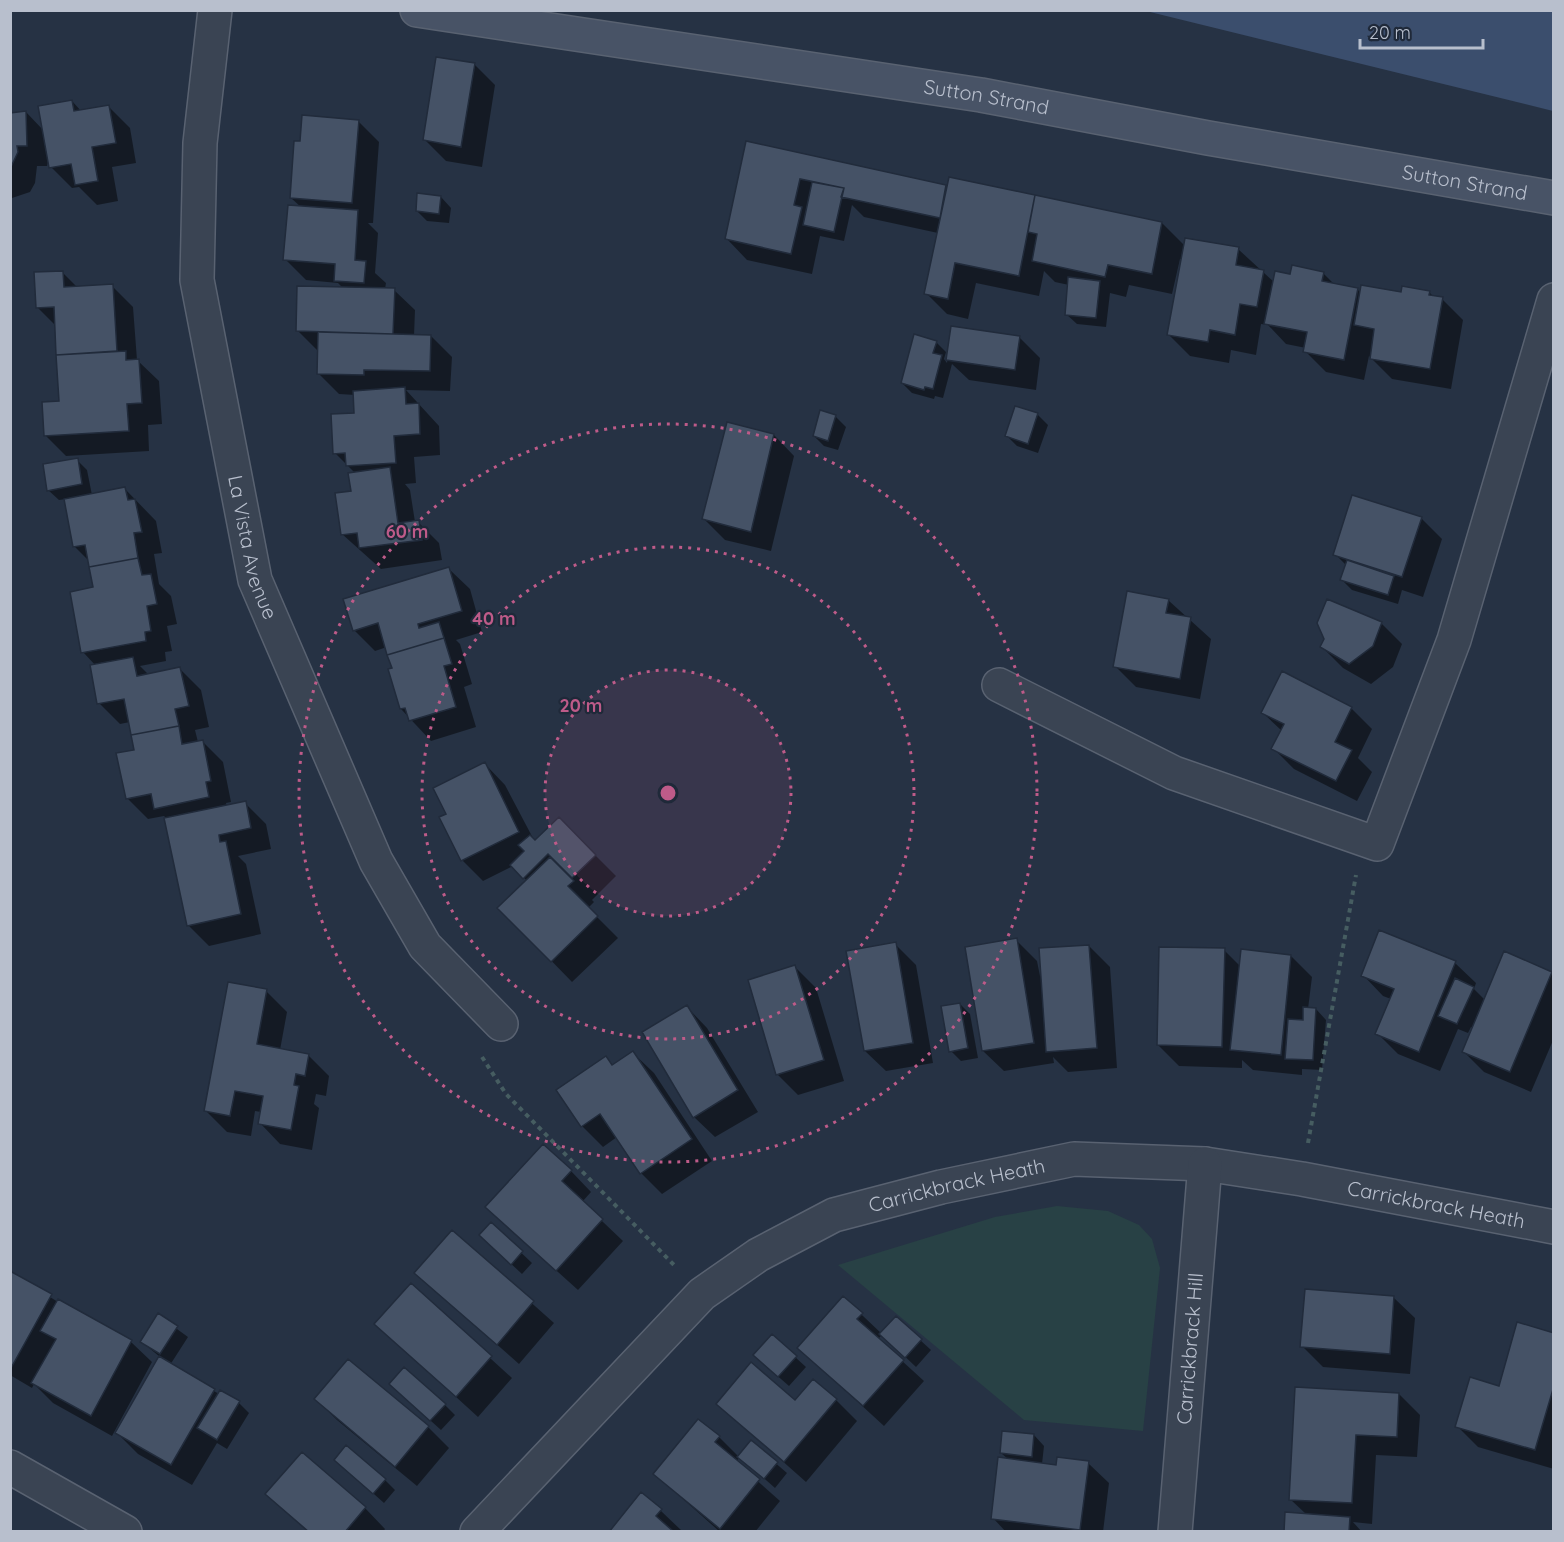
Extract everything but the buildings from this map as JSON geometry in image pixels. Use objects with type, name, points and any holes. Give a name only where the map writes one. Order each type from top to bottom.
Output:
[{"type":"street","name":"La Vista Avenue","points":[[215,10],[200,143],[197,280],[255,580],[376,861],[425,946],[501,1024]]},
{"type":"street","name":"Sutton Strand","points":[[417,10],[981,95],[1219,140],[1554,198]]},
{"type":"street","points":[[999,685],[1174,773],[1377,844],[1454,640],[1554,300]]},
{"type":"street","name":"Carrickbrack Heath","points":[[477,1532],[702,1294],[758,1255],[834,1215],[941,1187],[1074,1159],[1205,1164],[1302,1179],[1554,1227]]},
{"type":"street","name":"Carrickbrack Hill","points":[[1175,1532],[1205,1164]]},
{"type":"street","points":[[10,1467],[125,1532]]},
{"type":"path","points":[[1302,1179],[1363,839]]},
{"type":"path","points":[[501,1024],[478,1052],[506,1094],[702,1294]]},
{"type":"green space","points":[[1057,1206],[1108,1211],[1139,1225],[1152,1239],[1160,1268],[1143,1431],[1024,1420],[838,1265],[995,1217]]},
{"type":"water","points":[[1146,11],[1553,11],[1553,111]]}]
